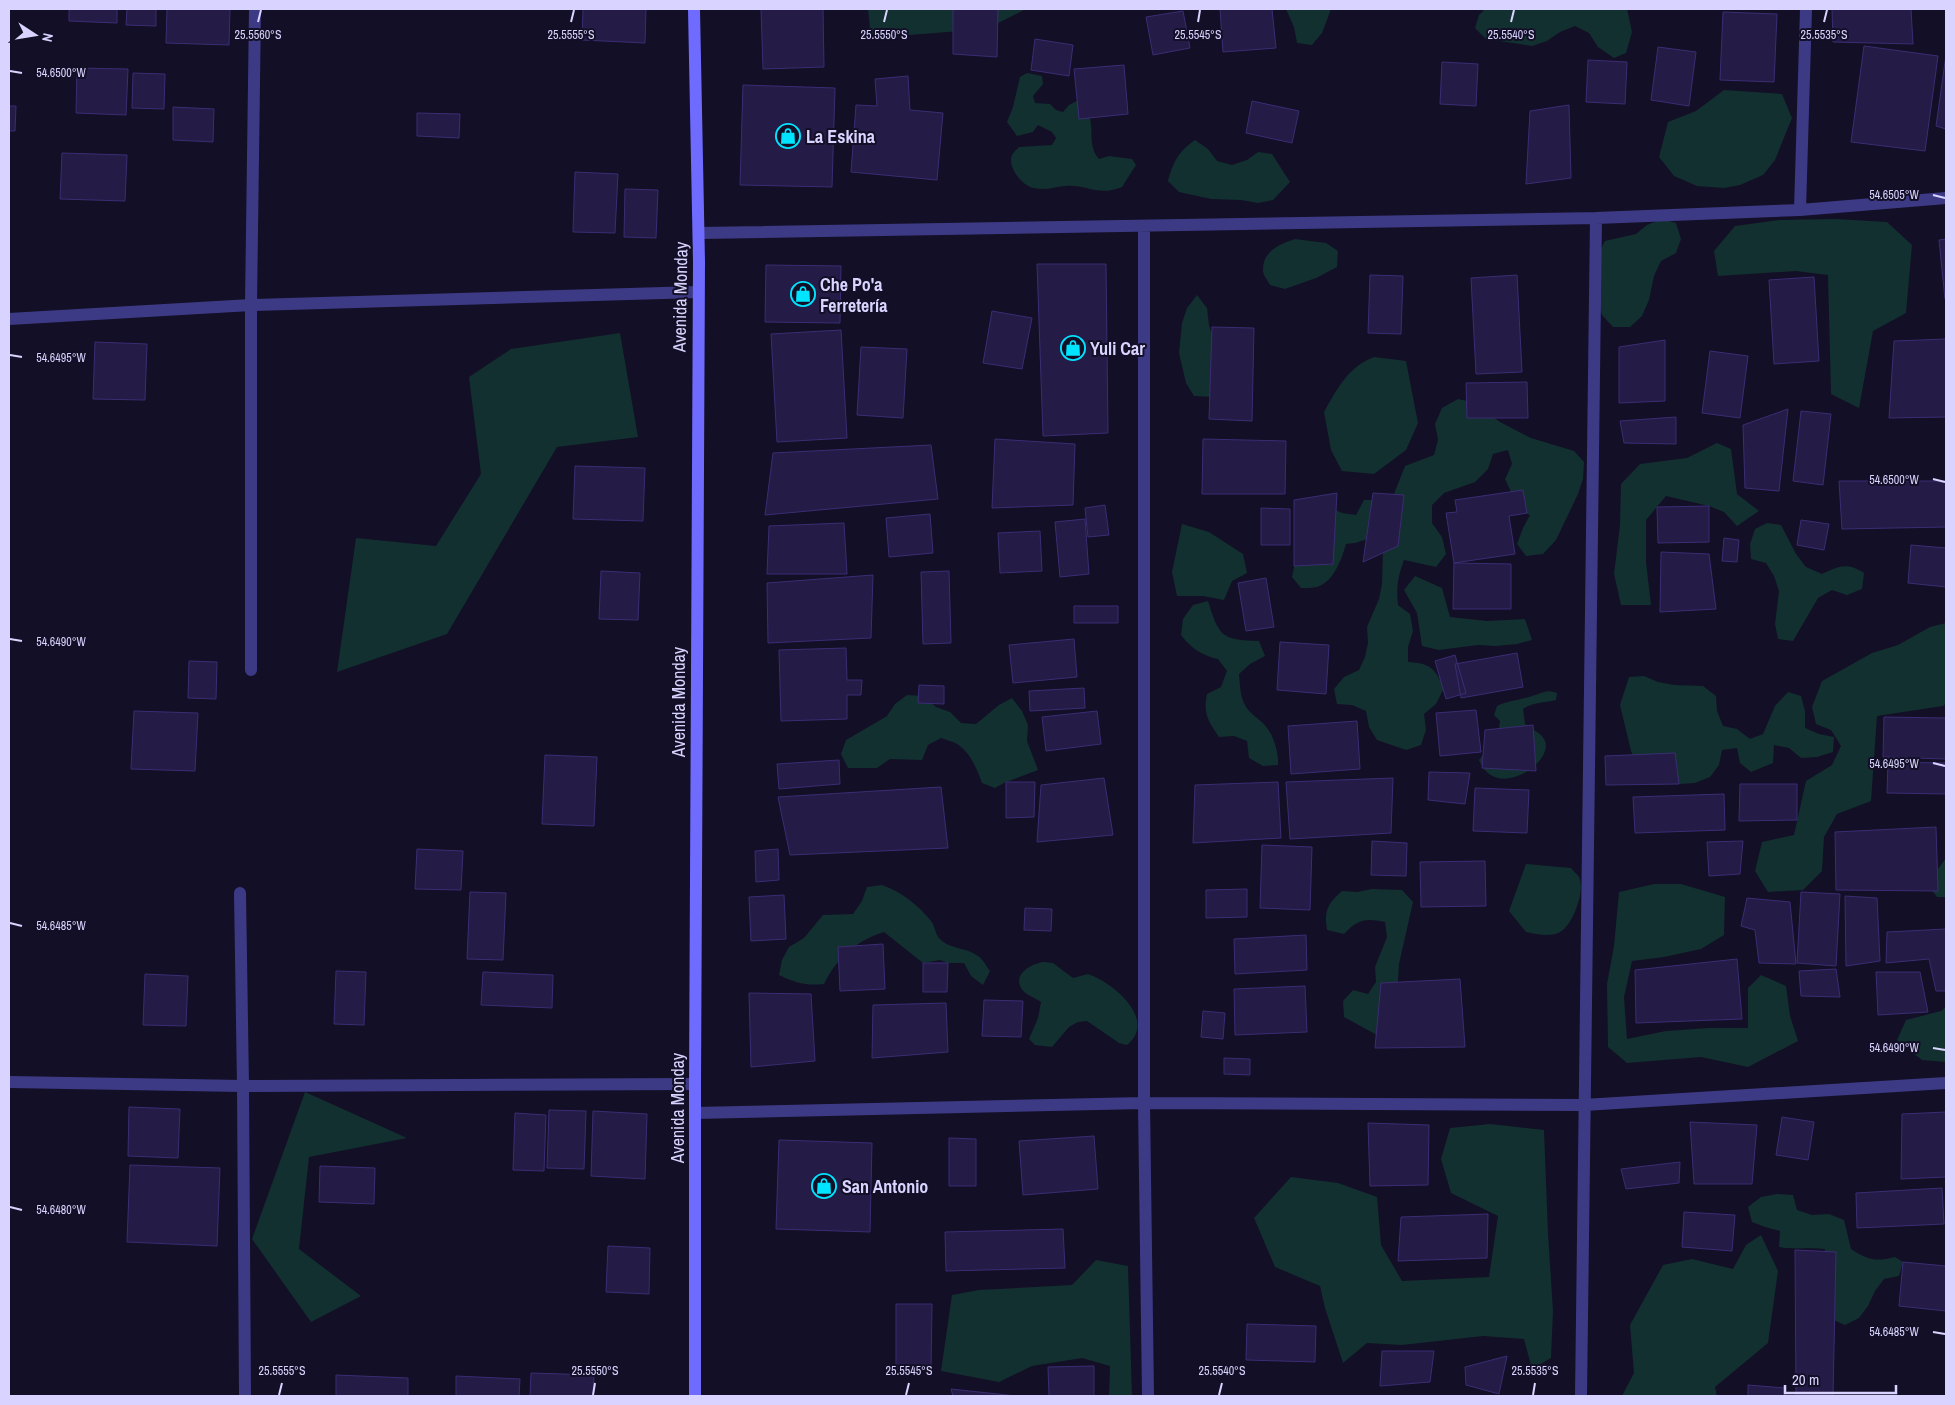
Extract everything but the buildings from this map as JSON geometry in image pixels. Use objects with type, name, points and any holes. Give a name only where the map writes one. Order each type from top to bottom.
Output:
[{"type":"main road","name":"Avenida Monday","points":[[694,9],[699,233],[694,1084],[695,1396]]},
{"type":"street","points":[[251,670],[250,305],[254,9]]},
{"type":"street","points":[[1800,210],[1806,9]]},
{"type":"street","points":[[699,233],[1596,218],[1800,210],[1946,198]]},
{"type":"street","points":[[1581,1396],[1596,218]]},
{"type":"street","points":[[1144,226],[1144,1103],[1148,1396]]},
{"type":"street","points":[[9,319],[250,305],[698,292]]},
{"type":"street","points":[[240,893],[244,1086],[245,1396]]},
{"type":"street","points":[[9,1082],[244,1086],[694,1084]]},
{"type":"street","points":[[695,1113],[1144,1103],[1584,1105],[1946,1083]]},
{"type":"green space","points":[[868,9],[1026,9],[986,29],[871,38]]},
{"type":"green space","points":[[1286,9],[1331,9],[1322,33],[1312,45],[1297,43],[1294,27]]},
{"type":"green space","points":[[1485,9],[1627,9],[1632,32],[1626,53],[1614,58],[1598,47],[1589,33],[1575,26],[1560,32],[1547,41],[1532,46],[1486,39],[1475,28],[1479,15]]},
{"type":"green space","points":[[1027,73],[1042,76],[1043,84],[1033,96],[1035,103],[1050,104],[1056,110],[1063,112],[1069,105],[1077,101],[1084,107],[1089,114],[1091,122],[1094,152],[1099,159],[1109,156],[1132,159],[1136,165],[1122,187],[1106,191],[1073,186],[1038,189],[1030,187],[1018,177],[1013,169],[1011,160],[1016,149],[1019,147],[1052,145],[1056,138],[1052,132],[1038,125],[1033,132],[1017,136],[1007,122],[1013,107],[1020,77]]},
{"type":"green space","points":[[1724,90],[1782,94],[1792,118],[1775,160],[1763,175],[1740,185],[1724,188],[1697,186],[1674,176],[1659,157],[1668,122],[1696,111]]},
{"type":"green space","points":[[1195,140],[1208,149],[1217,161],[1232,165],[1247,160],[1258,152],[1272,154],[1290,182],[1273,200],[1258,203],[1241,200],[1211,199],[1179,192],[1168,181],[1170,174],[1181,153]]},
{"type":"green space","points":[[1662,219],[1676,223],[1681,239],[1676,253],[1661,261],[1654,276],[1649,300],[1642,316],[1630,327],[1613,327],[1602,315],[1597,301],[1597,256],[1605,241],[1636,234],[1647,225]]},
{"type":"green space","points":[[1836,219],[1887,222],[1912,245],[1906,313],[1873,331],[1859,408],[1831,394],[1828,275],[1796,271],[1718,276],[1714,251],[1735,226],[1779,220]]},
{"type":"green space","points":[[1295,239],[1326,243],[1338,251],[1337,267],[1316,278],[1285,289],[1270,285],[1263,273],[1265,258],[1273,249]]},
{"type":"green space","points":[[1197,295],[1207,308],[1209,325],[1214,341],[1216,397],[1194,396],[1186,383],[1179,353],[1182,323],[1187,308]]},
{"type":"green space","points":[[620,333],[638,437],[557,447],[447,634],[337,672],[356,538],[436,546],[481,474],[469,377],[511,349]]},
{"type":"green space","points":[[1374,357],[1406,361],[1418,423],[1406,450],[1374,474],[1342,471],[1331,450],[1324,412],[1350,373],[1365,361]]},
{"type":"green space","points":[[1458,399],[1472,402],[1500,422],[1531,438],[1574,451],[1584,462],[1583,479],[1556,540],[1543,554],[1526,556],[1517,544],[1530,515],[1513,507],[1511,492],[1505,479],[1512,464],[1508,450],[1493,454],[1488,469],[1475,482],[1444,493],[1432,505],[1432,523],[1442,537],[1446,554],[1436,567],[1404,560],[1398,582],[1397,599],[1398,605],[1410,614],[1413,631],[1408,647],[1408,662],[1422,664],[1431,668],[1438,676],[1444,688],[1436,704],[1424,714],[1426,730],[1421,745],[1406,750],[1377,740],[1369,727],[1366,711],[1352,705],[1337,704],[1334,689],[1344,677],[1359,670],[1365,657],[1368,643],[1367,627],[1379,599],[1382,584],[1383,549],[1371,538],[1346,544],[1333,575],[1317,587],[1301,588],[1292,577],[1299,544],[1327,506],[1342,513],[1356,515],[1364,500],[1381,500],[1394,494],[1405,466],[1434,455],[1438,440],[1435,424],[1442,408]]},
{"type":"green space","points":[[1717,443],[1731,449],[1737,494],[1759,511],[1737,526],[1724,512],[1709,506],[1666,496],[1646,520],[1646,562],[1651,605],[1621,605],[1614,574],[1620,525],[1621,484],[1640,464],[1687,458]]},
{"type":"green space","points":[[1767,523],[1781,525],[1796,554],[1806,567],[1822,574],[1833,569],[1848,566],[1864,573],[1862,589],[1847,595],[1832,590],[1818,598],[1793,641],[1778,639],[1775,624],[1779,591],[1774,576],[1766,563],[1751,559],[1750,544],[1755,529]]},
{"type":"green space","points":[[1182,524],[1209,532],[1243,554],[1247,573],[1232,581],[1224,600],[1203,596],[1177,596],[1172,572]]},
{"type":"green space","points":[[1415,576],[1442,588],[1450,617],[1487,621],[1525,619],[1532,640],[1517,644],[1478,645],[1439,650],[1422,646],[1417,613],[1404,590]]},
{"type":"green space","points":[[1208,601],[1215,622],[1223,634],[1237,639],[1259,641],[1265,656],[1250,664],[1239,674],[1240,690],[1243,702],[1247,708],[1270,731],[1277,751],[1278,765],[1263,766],[1249,758],[1247,741],[1234,736],[1219,737],[1209,722],[1206,712],[1207,694],[1221,687],[1227,671],[1218,659],[1197,651],[1181,635],[1183,619],[1193,605]]},
{"type":"green space","points":[[1946,623],[1946,703],[1943,706],[1877,716],[1871,801],[1837,814],[1824,837],[1822,871],[1803,890],[1768,892],[1755,871],[1762,842],[1794,835],[1806,781],[1832,765],[1841,746],[1831,730],[1816,724],[1812,707],[1822,681],[1872,653],[1898,645],[1930,627]]},
{"type":"green space","points":[[1644,676],[1658,682],[1674,685],[1703,686],[1716,696],[1717,711],[1723,726],[1737,729],[1750,739],[1763,734],[1775,706],[1788,692],[1801,696],[1805,711],[1805,728],[1819,734],[1834,737],[1833,752],[1817,757],[1801,758],[1789,748],[1774,745],[1773,763],[1751,772],[1740,763],[1737,748],[1722,750],[1719,765],[1710,777],[1695,783],[1679,784],[1637,766],[1631,751],[1620,705],[1629,677]]},
{"type":"green space","points":[[1549,691],[1557,693],[1556,700],[1535,704],[1523,709],[1525,724],[1539,733],[1545,741],[1545,750],[1541,759],[1532,768],[1509,778],[1497,778],[1487,772],[1479,760],[1498,735],[1500,721],[1494,715],[1497,706]]},
{"type":"green space","points":[[907,695],[924,696],[936,707],[950,712],[961,723],[976,724],[999,705],[1012,698],[1022,711],[1028,725],[1027,741],[1038,770],[995,788],[982,783],[972,761],[962,747],[941,738],[928,745],[922,760],[890,759],[877,768],[848,768],[841,754],[846,740],[887,716],[895,704]]},
{"type":"green space","points":[[1946,858],[1946,897],[1937,897],[1927,884]]},
{"type":"green space","points":[[1526,864],[1571,868],[1579,877],[1581,891],[1573,917],[1563,930],[1558,933],[1546,935],[1526,932],[1509,911]]},
{"type":"green space","points":[[1654,884],[1681,884],[1725,897],[1724,935],[1701,949],[1664,957],[1632,961],[1624,997],[1627,1039],[1666,1031],[1748,1028],[1748,988],[1761,975],[1786,986],[1790,1016],[1798,1041],[1748,1067],[1701,1057],[1627,1063],[1608,1047],[1607,984],[1614,946],[1619,892]]},
{"type":"green space","points":[[882,885],[903,895],[915,904],[931,921],[938,937],[944,943],[969,951],[981,959],[990,971],[983,985],[971,976],[964,963],[948,963],[940,960],[923,963],[884,932],[856,945],[835,966],[824,984],[812,985],[801,983],[779,975],[782,960],[789,947],[804,938],[823,915],[853,914],[862,901],[867,887]]},
{"type":"green space","points":[[1372,889],[1402,890],[1413,902],[1399,964],[1398,981],[1400,997],[1397,1046],[1344,1017],[1343,1001],[1353,990],[1368,994],[1376,982],[1375,967],[1387,937],[1385,922],[1362,921],[1344,934],[1327,930],[1326,913],[1330,904],[1342,891],[1357,892]]},
{"type":"green space","points":[[1053,963],[1073,978],[1088,974],[1098,978],[1120,993],[1135,1014],[1138,1024],[1135,1035],[1127,1045],[1119,1043],[1087,1021],[1078,1022],[1069,1027],[1052,1047],[1035,1045],[1029,1039],[1038,1018],[1041,1002],[1027,994],[1019,983],[1025,970],[1035,964]]},
{"type":"green space","points":[[1946,1007],[1946,1062],[1922,1060],[1897,1040],[1906,1020],[1941,1011]]},
{"type":"green space","points":[[305,1092],[407,1138],[309,1157],[299,1249],[361,1296],[311,1322],[252,1239]]},
{"type":"green space","points":[[1490,1124],[1544,1130],[1553,1311],[1551,1358],[1532,1369],[1524,1339],[1483,1336],[1402,1345],[1367,1343],[1343,1363],[1325,1308],[1320,1286],[1275,1267],[1254,1218],[1291,1177],[1338,1183],[1377,1197],[1381,1245],[1402,1281],[1489,1277],[1498,1216],[1451,1193],[1441,1159],[1450,1128]]},
{"type":"green space","points":[[1777,1194],[1793,1195],[1797,1210],[1812,1215],[1829,1214],[1844,1220],[1851,1249],[1857,1253],[1877,1260],[1895,1257],[1903,1262],[1899,1276],[1884,1279],[1859,1318],[1845,1325],[1831,1319],[1836,1287],[1821,1283],[1821,1263],[1825,1249],[1779,1247],[1780,1231],[1752,1222],[1748,1207],[1761,1197]]},
{"type":"green space","points":[[1761,1235],[1778,1271],[1768,1343],[1715,1387],[1717,1396],[1622,1396],[1634,1373],[1630,1325],[1663,1265],[1692,1259],[1733,1269],[1746,1245]]},
{"type":"green space","points":[[1096,1260],[1128,1266],[1132,1396],[1109,1396],[1110,1366],[1082,1358],[1032,1366],[999,1382],[941,1371],[952,1295],[979,1290],[1072,1285]]},
{"type":"place","name":"La Eskina","points":[[788,136]]},
{"type":"place","name":"Che Po'a Ferretería","points":[[803,294]]},
{"type":"place","name":"Yuli Car","points":[[1073,348]]},
{"type":"place","name":"San Antonio","points":[[824,1186]]}]
